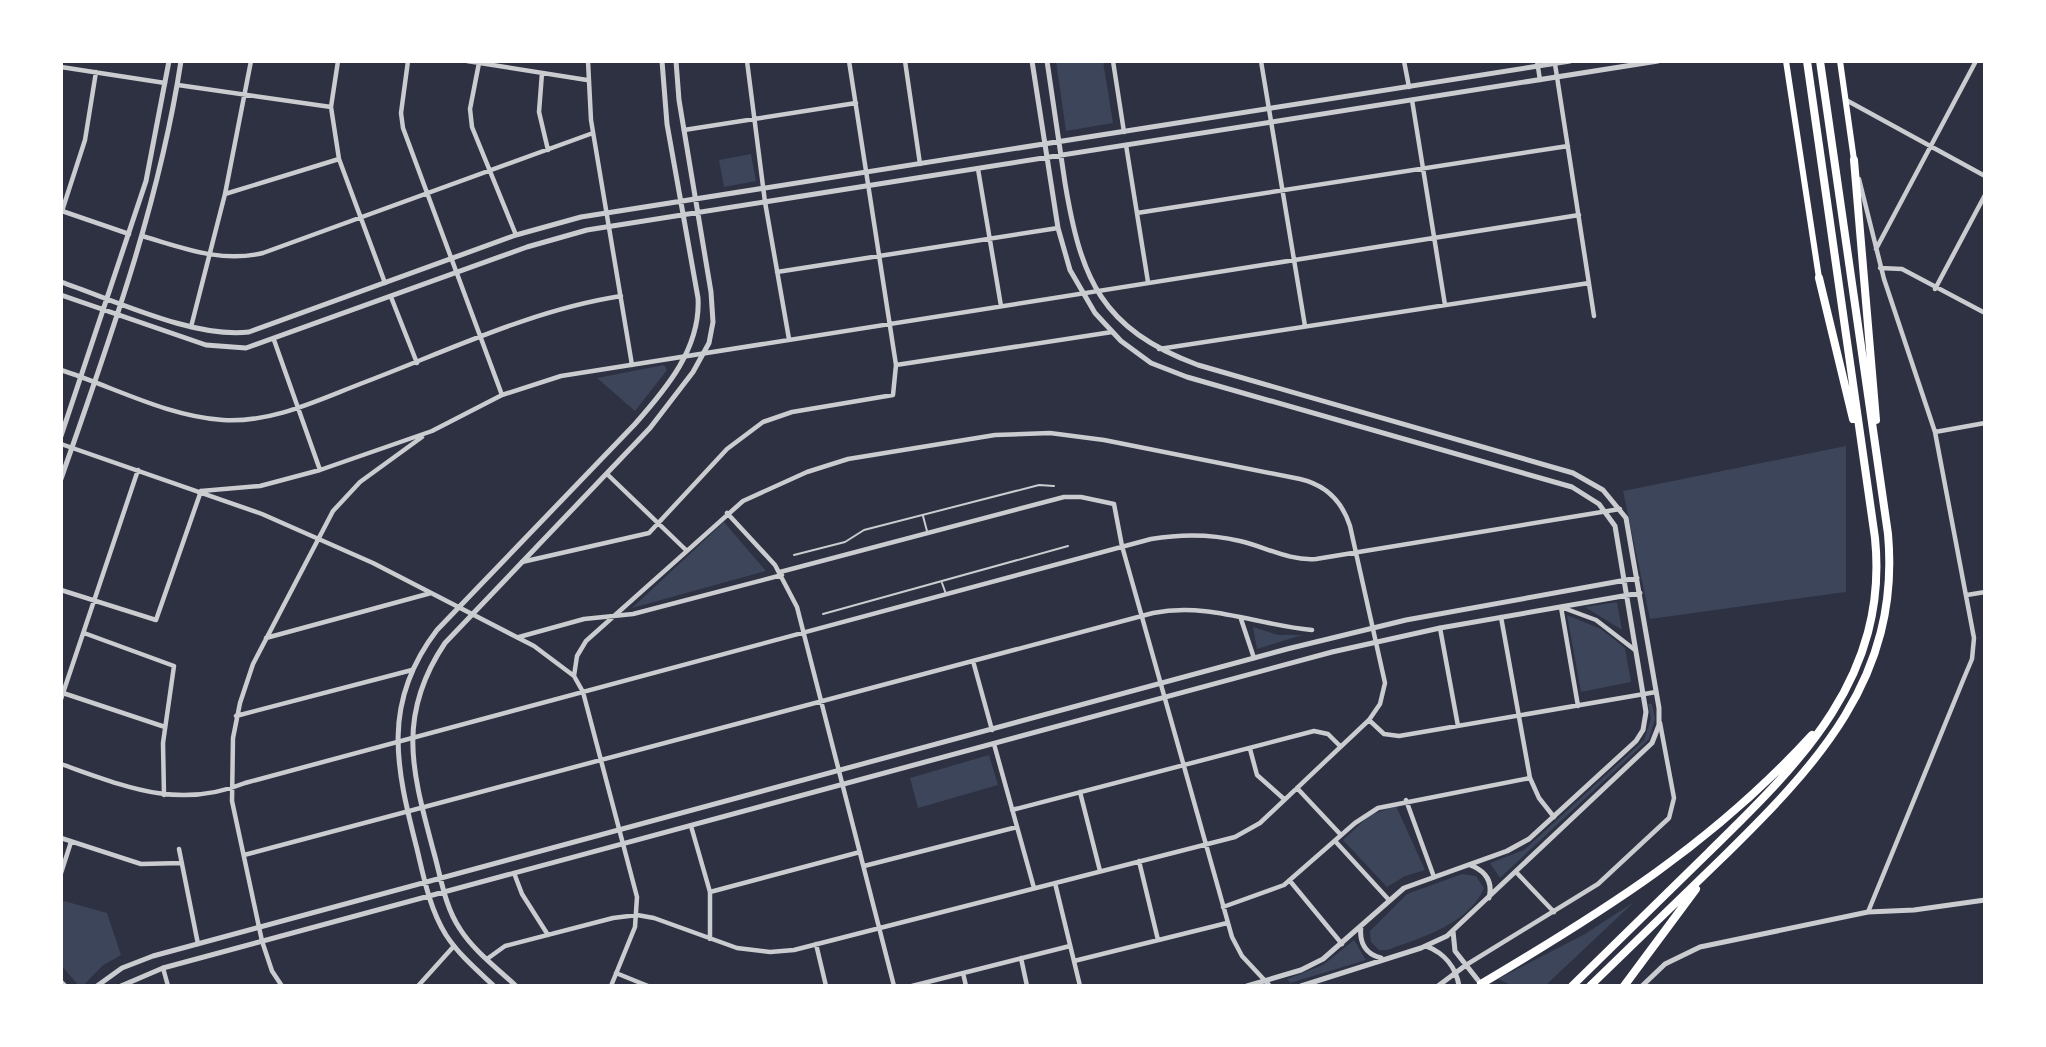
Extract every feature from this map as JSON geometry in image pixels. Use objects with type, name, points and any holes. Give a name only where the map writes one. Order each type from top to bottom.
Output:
[{"type":"highway","points":[[1572,986],[1779,783],[1836,709],[1864,646],[1877,587],[1875,538],[1807,61]]},
{"type":"highway","points":[[1590,986],[1728,852],[1812,764],[1841,725],[1861,689],[1877,650],[1888,597],[1890,551],[1820,61]]},
{"type":"highway","points":[[1854,160],[1885,517]]},
{"type":"highway","points":[[1819,278],[1861,449]]},
{"type":"highway","points":[[1481,984],[1617,903],[1686,852],[1776,773],[1836,709]]},
{"type":"highway","points":[[1624,986],[1671,920],[1728,852]]},
{"type":"main road","points":[[1786,61],[1819,278]]},
{"type":"main road","points":[[1840,61],[1854,160]]},
{"type":"street","points":[[61,436],[153,154],[169,61]]},
{"type":"street","points":[[61,479],[122,303],[142,236],[164,156],[181,61]]},
{"type":"street","points":[[191,327],[225,194],[251,61]]},
{"type":"street","points":[[338,61],[331,107],[340,159],[385,284]]},
{"type":"street","points":[[408,61],[402,120],[502,395]]},
{"type":"street","points":[[467,61],[587,79]]},
{"type":"street","points":[[588,61],[587,79],[593,133],[632,365]]},
{"type":"street","points":[[494,986],[454,946],[441,927],[429,896],[400,779],[396,743],[401,703],[412,670],[429,640],[635,424],[694,339],[699,311],[665,103],[662,61]]},
{"type":"street","points":[[516,986],[458,927],[444,892],[415,778],[412,738],[414,709],[423,680],[445,643],[666,409],[704,353],[712,330],[713,302],[684,130],[676,61]]},
{"type":"street","points":[[747,61],[765,202],[789,339]]},
{"type":"street","points":[[522,563],[649,533],[727,450],[763,422],[792,412],[894,395],[896,365],[849,61]]},
{"type":"street","points":[[905,61],[920,164]]},
{"type":"street","points":[[1032,61],[1065,258],[1082,293],[1112,332],[1151,363],[1187,377],[1561,483],[1582,492],[1606,511],[1615,526],[1646,719],[1640,736],[1555,818],[1519,846],[1404,888],[1343,944],[1313,965],[1268,983],[1247,986]]},
{"type":"street","points":[[1046,61],[1074,239],[1096,290],[1126,325],[1158,349],[1198,365],[1573,473],[1596,485],[1621,509],[1627,522],[1674,798],[1669,818],[1598,884],[1466,965],[1438,986]]},
{"type":"street","points":[[1261,61],[1305,326]]},
{"type":"street","points":[[1404,61],[1409,87]]},
{"type":"street","points":[[61,282],[191,327],[219,333],[249,332],[516,235],[607,213],[1409,87],[1537,64],[1570,61]]},
{"type":"street","points":[[61,295],[216,347],[246,348],[546,240],[609,226],[1658,61]]},
{"type":"street","points":[[1875,250],[1976,61]]},
{"type":"street","points":[[1115,62],[1124,132]]},
{"type":"street","points":[[479,63],[470,119],[516,235]]},
{"type":"street","points":[[1537,64],[1540,80]]},
{"type":"street","points":[[1555,64],[1594,316]]},
{"type":"street","points":[[61,67],[166,83]]},
{"type":"street","points":[[96,72],[85,140],[62,211],[129,234]]},
{"type":"street","points":[[542,73],[539,112],[548,150]]},
{"type":"street","points":[[178,85],[331,107]]},
{"type":"street","points":[[1412,100],[1445,305]]},
{"type":"street","points":[[1845,100],[1985,176]]},
{"type":"street","points":[[684,130],[856,103]]},
{"type":"street","points":[[142,236],[209,256],[240,257],[263,253],[593,133]]},
{"type":"street","points":[[1126,145],[1149,282]]},
{"type":"street","points":[[1137,214],[1568,146]]},
{"type":"street","points":[[225,194],[340,159]]},
{"type":"street","points":[[1854,160],[1880,268],[1935,432],[1974,638],[1972,659],[1868,912]]},
{"type":"street","points":[[978,169],[1001,306]]},
{"type":"street","points":[[1935,289],[1985,195]]},
{"type":"street","points":[[201,491],[260,486],[320,470],[432,431],[502,395],[561,376],[1578,215]]},
{"type":"street","points":[[778,272],[1058,228]]},
{"type":"street","points":[[1880,268],[1902,269],[1935,289],[1985,313]]},
{"type":"street","points":[[1158,349],[1589,283]]},
{"type":"street","points":[[61,370],[204,418],[250,419],[298,408],[551,312],[621,296]]},
{"type":"street","points":[[391,297],[416,363]]},
{"type":"street","points":[[896,365],[1112,332]]},
{"type":"street","points":[[274,340],[320,470]]},
{"type":"street","points":[[1935,432],[1985,423]]},
{"type":"street","points":[[282,986],[272,971],[262,941],[232,801],[236,716],[248,677],[266,638],[317,536],[333,511],[360,482],[432,431]]},
{"type":"street","points":[[487,959],[505,946],[637,915],[654,918],[710,939],[758,952],[782,951],[1205,844],[1248,831],[1369,720],[1385,691],[1357,553],[1342,508],[1329,492],[1316,484],[1104,440],[1050,433],[995,435],[848,459],[800,475],[743,501],[611,617],[582,646],[574,676]]},
{"type":"street","points":[[61,444],[201,491],[317,536],[519,637],[574,676],[583,692],[637,897],[637,915],[611,986]]},
{"type":"street","points":[[138,470],[62,696],[165,727]]},
{"type":"street","points":[[607,474],[686,550]]},
{"type":"street","points":[[61,590],[156,620],[201,491]]},
{"type":"street","points":[[519,637],[584,619],[611,617],[781,574],[1068,496],[1114,504],[1122,546],[1227,923],[1238,950],[1268,983]]},
{"type":"street","points":[[61,765],[132,789],[164,795],[211,794],[1151,539],[1197,535],[1241,541],[1300,559],[1357,553],[1621,509]]},
{"type":"street","points":[[727,513],[781,574],[804,632],[894,986]]},
{"type":"street","points":[[97,986],[132,963],[198,944],[1254,658],[1373,628],[1637,578]]},
{"type":"street","points":[[266,638],[432,592]]},
{"type":"street","points":[[1967,595],[1985,592]]},
{"type":"street","points":[[121,986],[163,968],[1377,642],[1440,628],[1640,593]]},
{"type":"street","points":[[1561,607],[1596,620],[1636,650]]},
{"type":"street","points":[[1561,607],[1578,706]]},
{"type":"street","points":[[244,855],[1141,616],[1188,608],[1212,610],[1241,618],[1312,630]]},
{"type":"street","points":[[1501,617],[1530,778],[1539,798],[1555,818]]},
{"type":"street","points":[[1241,618],[1254,658]]},
{"type":"street","points":[[1440,628],[1458,726]]},
{"type":"street","points":[[83,633],[172,663],[175,672],[165,727],[164,795]]},
{"type":"street","points":[[973,661],[992,730]]},
{"type":"street","points":[[236,716],[412,670]]},
{"type":"street","points":[[1369,720],[1381,732],[1393,736],[1657,692]]},
{"type":"street","points":[[1301,986],[1426,946],[1453,931],[1648,748],[1660,719]]},
{"type":"street","points":[[1012,810],[1314,731],[1328,734],[1340,746]]},
{"type":"street","points":[[994,744],[1034,888]]},
{"type":"street","points":[[1250,748],[1257,775],[1284,799]]},
{"type":"street","points":[[1223,907],[1265,894],[1290,881],[1370,813],[1406,800],[1530,778]]},
{"type":"street","points":[[1297,788],[1341,835]]},
{"type":"street","points":[[1080,792],[1100,871]]},
{"type":"street","points":[[1406,800],[1434,877]]},
{"type":"street","points":[[691,826],[710,892],[710,939]]},
{"type":"street","points":[[864,866],[1017,827]]},
{"type":"street","points":[[61,838],[141,864],[182,863]]},
{"type":"street","points":[[1335,841],[1389,900]]},
{"type":"street","points":[[61,873],[71,842]]},
{"type":"street","points":[[180,849],[198,944]]},
{"type":"street","points":[[710,892],[860,852]]},
{"type":"street","points":[[1139,861],[1158,940]]},
{"type":"street","points":[[1467,865],[1486,875],[1490,889],[1489,898]]},
{"type":"street","points":[[1516,872],[1554,912]]},
{"type":"street","points":[[514,873],[522,894],[548,935]]},
{"type":"street","points":[[1290,881],[1343,944]]},
{"type":"street","points":[[1055,883],[1080,986]]},
{"type":"street","points":[[1642,986],[1665,964],[1690,950],[1868,912],[1914,910],[1985,900]]},
{"type":"street","points":[[1074,961],[1227,923]]},
{"type":"street","points":[[1362,926],[1360,937],[1364,947],[1375,957],[1384,959]]},
{"type":"street","points":[[1453,931],[1453,947],[1481,984]]},
{"type":"street","points":[[816,944],[826,986]]},
{"type":"street","points":[[418,986],[454,946]]},
{"type":"street","points":[[912,986],[1070,946]]},
{"type":"street","points":[[1426,946],[1443,956],[1456,972],[1459,986]]},
{"type":"street","points":[[1021,958],[1027,986]]},
{"type":"street","points":[[163,968],[168,986]]},
{"type":"street","points":[[963,973],[966,986]]},
{"type":"street","points":[[616,974],[648,986]]},
{"type":"lane","points":[[794,555],[845,542],[864,530],[1039,485],[1054,485]]},
{"type":"lane","points":[[923,515],[928,533]]},
{"type":"lane","points":[[823,614],[1068,545]]},
{"type":"lane","points":[[942,582],[946,594]]},
{"type":"shaded area","points":[[1056,61],[1103,61],[1113,123],[1066,131]]},
{"type":"shaded area","points":[[751,154],[756,181],[724,187],[719,160]]},
{"type":"shaded area","points":[[664,365],[667,370],[635,411],[597,378]]},
{"type":"shaded area","points":[[1846,446],[1846,592],[1650,619],[1623,491]]},
{"type":"shaded area","points":[[724,522],[766,571],[632,608]]},
{"type":"shaded area","points":[[1617,602],[1622,630],[1585,607]]},
{"type":"shaded area","points":[[1567,615],[1601,629],[1625,648],[1631,682],[1581,692]]},
{"type":"shaded area","points":[[1253,627],[1278,635],[1302,635],[1257,649]]},
{"type":"shaded area","points":[[1648,704],[1652,704],[1655,719],[1649,739],[1500,878],[1490,863],[1524,850],[1644,740],[1651,718]]},
{"type":"shaded area","points":[[989,755],[998,785],[918,808],[910,778]]},
{"type":"shaded area","points":[[1396,806],[1425,870],[1405,876],[1387,887],[1343,840],[1370,815]]},
{"type":"shaded area","points":[[1462,874],[1476,876],[1484,888],[1477,901],[1456,920],[1429,935],[1387,950],[1379,950],[1371,942],[1370,931],[1407,894]]},
{"type":"shaded area","points":[[64,901],[107,913],[121,955],[102,966],[83,986],[79,986],[61,965],[61,904]]},
{"type":"shaded area","points":[[1634,902],[1545,986],[1513,986],[1498,979],[1585,934]]},
{"type":"shaded area","points":[[1354,940],[1366,960],[1290,983],[1287,979],[1323,965]]}]
